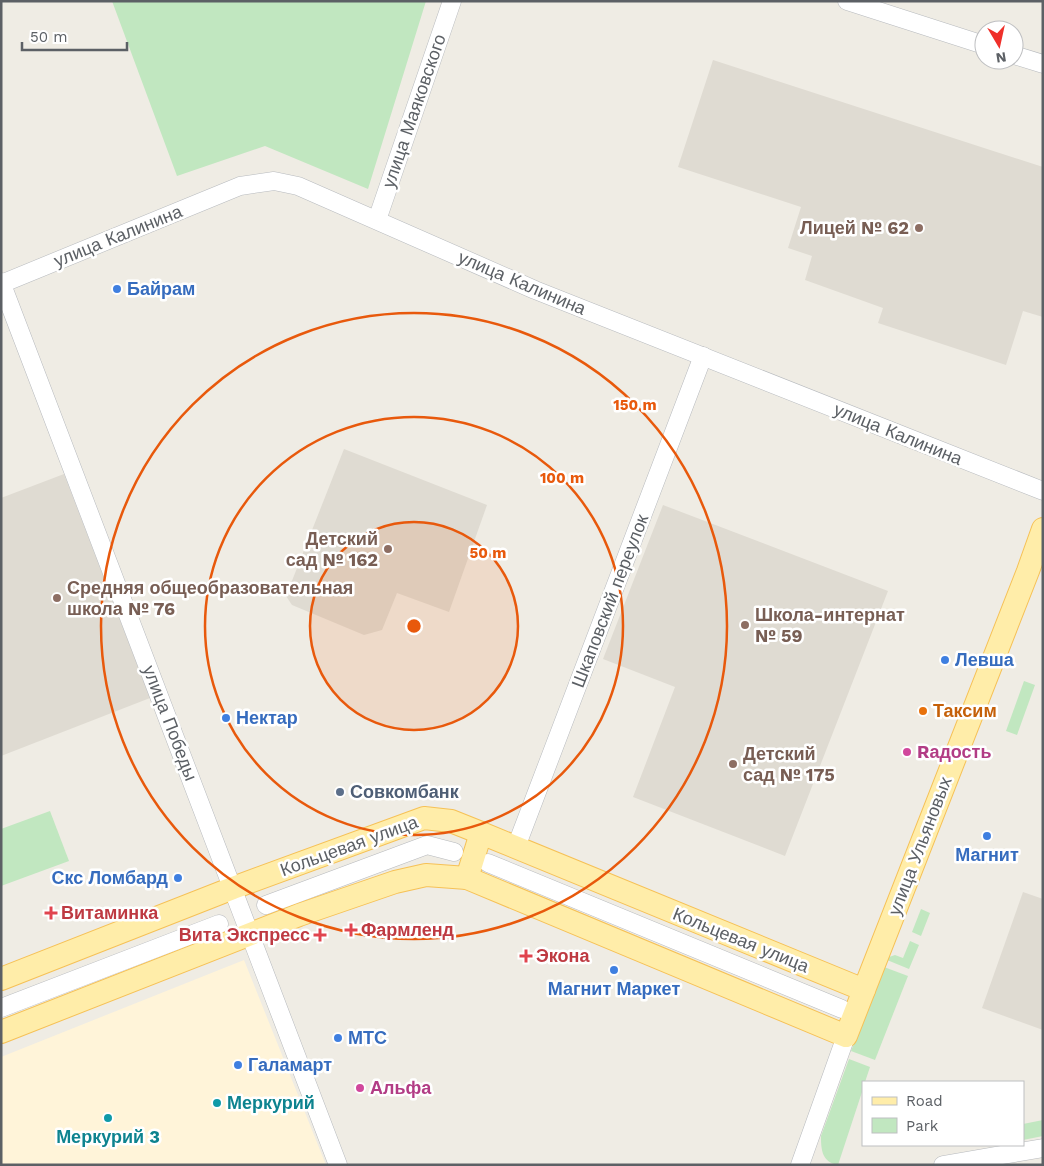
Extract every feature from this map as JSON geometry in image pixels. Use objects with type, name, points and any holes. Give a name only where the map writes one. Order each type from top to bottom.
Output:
[{"type":"main road","name":"улица Ульяновых","points":[[846,1036],[1043,529]]},
{"type":"main road","name":"Кольцевая улица","points":[[1,979],[233,888],[424,818],[451,821],[864,990]]},
{"type":"main road","points":[[467,878],[481,833]]},
{"type":"main road","points":[[1,1032],[299,915],[395,882],[426,874],[467,878],[846,1036]]},
{"type":"street","name":"улица Маяковского","points":[[377,220],[452,1]]},
{"type":"street","points":[[847,1],[974,42]]},
{"type":"street","points":[[1024,58],[1043,64]]},
{"type":"street","name":"улица Калинина","points":[[2,283],[240,186],[274,181],[298,186],[535,290],[1043,491]]},
{"type":"street","name":"улица Победы","points":[[2,283],[338,1165]]},
{"type":"street","name":"Шкаповский переулок","points":[[516,847],[703,356]]},
{"type":"street","points":[[266,906],[427,845],[454,852]]},
{"type":"street","points":[[488,863],[842,1009]]},
{"type":"street","points":[[1,1008],[218,924]]},
{"type":"street","name":"улица Ульяновых","points":[[800,1165],[846,1036]]},
{"type":"street","points":[[944,1165],[1043,1148]]},
{"type":"shaded area","name":"Лицей № 62","points":[[713,60],[1043,167],[1043,317],[1023,311],[1006,365],[878,323],[883,308],[805,280],[812,256],[788,248],[801,207],[678,167]]},
{"type":"shaded area","name":"Детский сад № 162","points":[[344,449],[487,505],[449,612],[397,593],[382,630],[364,635],[292,605],[286,596]]},
{"type":"shaded area","name":"Средняя общеобразовательная школа № 76","points":[[64,474],[150,698],[1,756],[1,498]]},
{"type":"shaded area","name":"Школа-интернат № 59","points":[[663,505],[888,591],[785,856],[633,797],[675,687],[603,659]]},
{"type":"shaded area","points":[[1023,892],[1043,899],[1043,1030],[982,1008]]},
{"type":"shaded area","points":[[244,960],[326,1165],[1,1165],[1,1057]]},
{"type":"green space","points":[[112,1],[426,1],[368,189],[265,146],[177,176]]},
{"type":"green space","points":[[1024,681],[1035,685],[1017,735],[1006,731]]},
{"type":"green space","points":[[50,811],[69,861],[1,886],[1,829]]},
{"type":"green space","points":[[921,909],[930,913],[921,936],[912,932]]},
{"type":"green space","points":[[910,941],[919,945],[909,969],[887,960],[895,955],[903,958]]},
{"type":"green space","points":[[884,967],[908,976],[875,1060],[851,1051]]},
{"type":"green space","points":[[849,1059],[870,1067],[865,1081],[862,1081],[862,1092],[838,1165],[829,1161],[824,1155],[821,1146],[821,1136]]},
{"type":"green space","points":[[1043,1120],[1043,1136],[1024,1140],[1024,1124]]},
{"type":"place","name":"Лицей № 62","points":[[919,228]]},
{"type":"place","name":"Байрам","points":[[117,289]]},
{"type":"place","name":"Детский сад № 162","points":[[388,549]]},
{"type":"place","name":"Средняя общеобразовательная школа № 76","points":[[57,598]]},
{"type":"place","name":"Школа-интернат № 59","points":[[745,625]]},
{"type":"place","name":"Левша","points":[[945,660]]},
{"type":"place","name":"Таксим","points":[[923,711]]},
{"type":"place","name":"Нектар","points":[[226,718]]},
{"type":"place","name":"Rадость","points":[[907,752]]},
{"type":"place","name":"Детский сад № 175","points":[[733,764]]},
{"type":"place","name":"Совкомбанк","points":[[340,792]]},
{"type":"place","name":"Магнит","points":[[987,836]]},
{"type":"place","name":"Скс Ломбард","points":[[178,878]]},
{"type":"place","name":"Витаминка","points":[[51,913]]},
{"type":"place","name":"Фармленд","points":[[351,930]]},
{"type":"place","name":"Вита Экспресс","points":[[320,935]]},
{"type":"place","name":"Экона","points":[[526,956]]},
{"type":"place","name":"Магнит Маркет","points":[[614,970]]},
{"type":"place","name":"МТС","points":[[338,1038]]},
{"type":"place","name":"Галамарт","points":[[238,1065]]},
{"type":"place","name":"Альфа","points":[[360,1088]]},
{"type":"place","name":"Меркурий","points":[[217,1103]]},
{"type":"place","name":"Меркурий 3","points":[[108,1118]]}]
